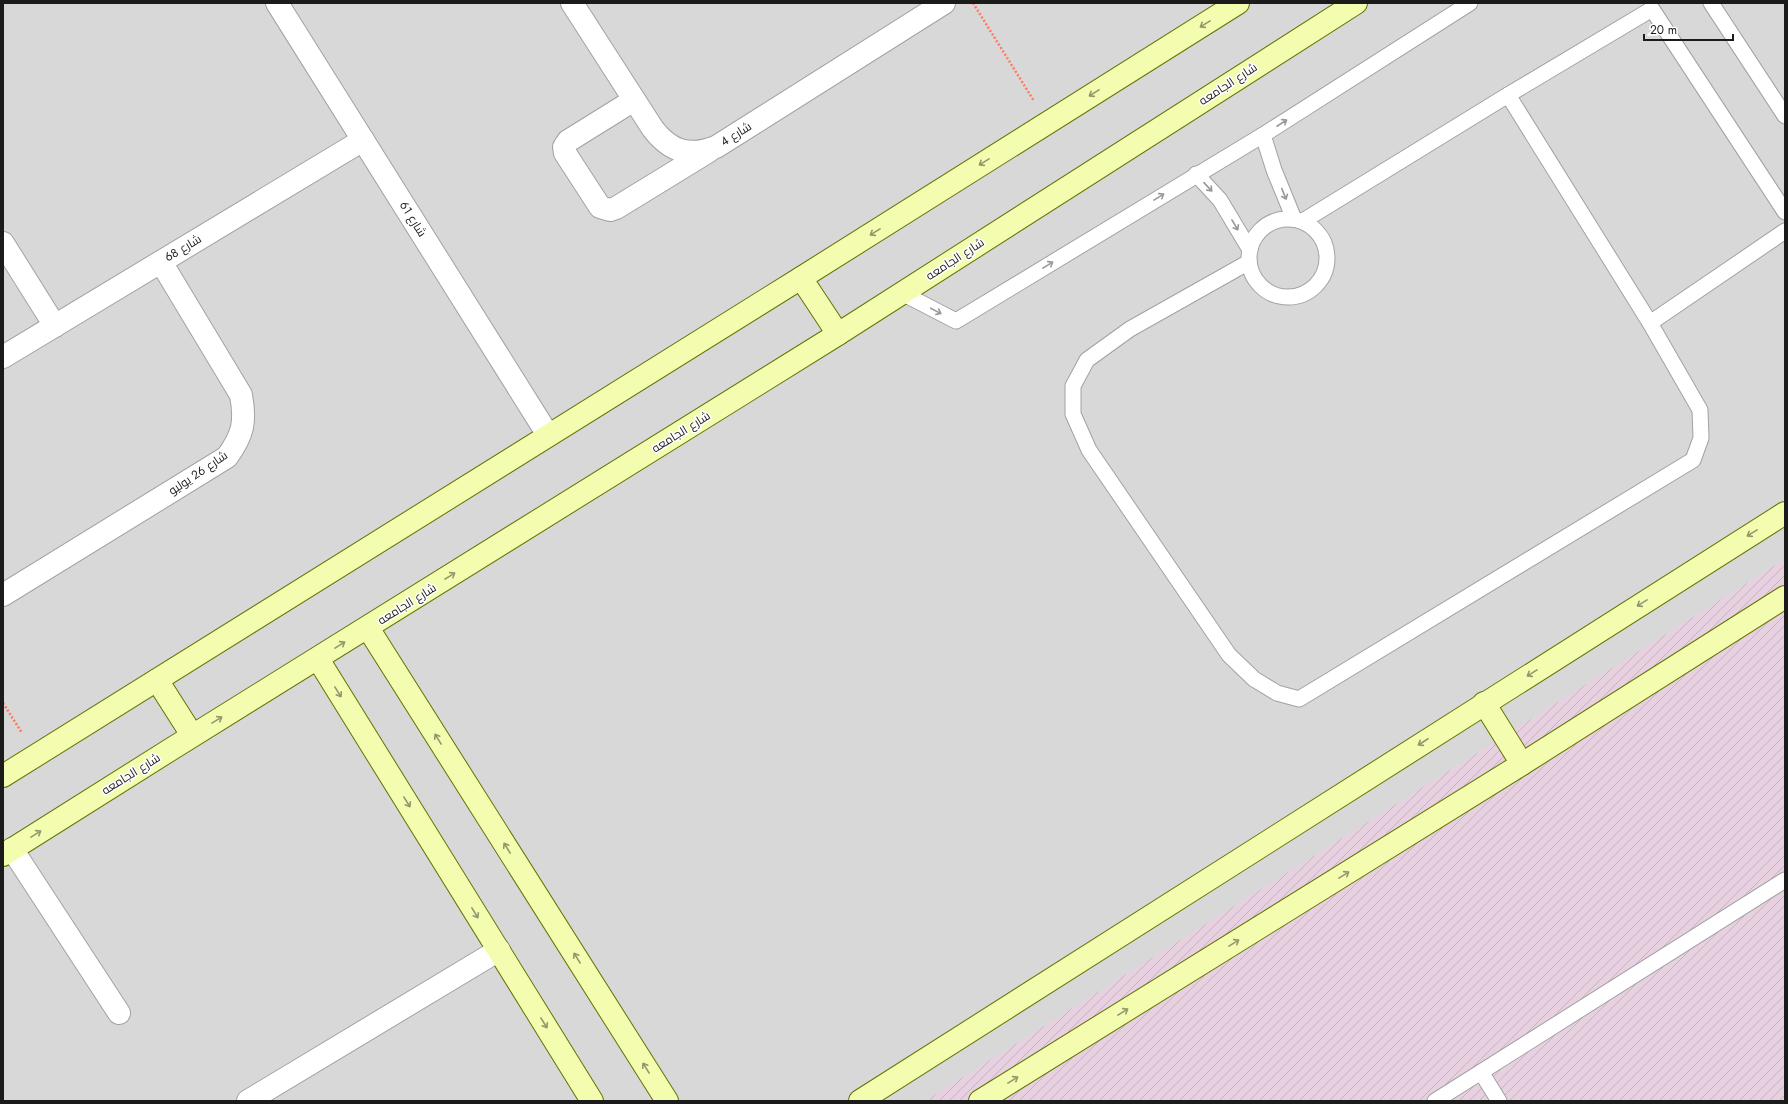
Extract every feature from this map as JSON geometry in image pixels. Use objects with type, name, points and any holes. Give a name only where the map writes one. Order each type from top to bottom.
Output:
[{"type":"main road","points":[[3,776],[801,278],[1238,3]]},
{"type":"main road","name":"شارع الجامعه","points":[[8,852],[192,735],[368,628],[838,334],[1356,3]]},
{"type":"main road","points":[[801,278],[838,334]]},
{"type":"main road","points":[[860,1101],[1785,513]]},
{"type":"main road","points":[[980,1101],[1522,764],[1785,597]]},
{"type":"main road","points":[[368,628],[667,1101]]},
{"type":"main road","points":[[318,659],[592,1101]]},
{"type":"main road","points":[[157,680],[192,735]]},
{"type":"main road","points":[[1484,703],[1522,764]]},
{"type":"street","name":"شارع 61","points":[[277,3],[548,435]]},
{"type":"street","name":"شارع 4","points":[[572,3],[634,100],[662,140],[674,148],[696,152],[703,152],[716,147],[944,3]]},
{"type":"street","points":[[634,100],[568,141],[564,147],[565,153],[600,207],[610,210],[616,208],[716,147]]},
{"type":"street","name":"شارع 68","points":[[3,357],[363,140]]},
{"type":"street","points":[[3,243],[55,326]]},
{"type":"street","name":"شارع 26 يوليو","points":[[3,595],[227,457],[237,444],[243,428],[244,412],[241,395],[161,262]]},
{"type":"street","points":[[8,852],[119,1014]]},
{"type":"street","points":[[248,1101],[499,950]]},
{"type":"lane","points":[[902,293],[956,322],[1196,174],[1264,135],[1470,3]]},
{"type":"lane","points":[[1711,3],[1785,116]]},
{"type":"lane","points":[[1299,220],[1652,9],[1785,212]]},
{"type":"lane","points":[[1196,174],[1220,200],[1249,256],[1254,276],[1263,288],[1276,295],[1291,297],[1306,293],[1318,284],[1325,271],[1328,256],[1324,242],[1315,230],[1299,220],[1283,219],[1265,226],[1253,241],[1249,256],[1130,329],[1087,360],[1073,386],[1073,414],[1089,450],[1229,655],[1254,678],[1277,693],[1299,699],[1693,460],[1701,438],[1700,410],[1650,323],[1508,95]]},
{"type":"lane","points":[[1264,135],[1274,170],[1299,220]]},
{"type":"lane","points":[[1650,323],[1785,231]]},
{"type":"lane","points":[[1435,1101],[1785,880]]},
{"type":"lane","points":[[1481,1072],[1499,1101]]},
{"type":"path","points":[[973,3],[1047,122]]},
{"type":"path","points":[[3,703],[37,755]]},
{"type":"shaded area","points":[[3,3],[1785,3],[1785,1101],[3,1101]]},
{"type":"shaded area","points":[[1785,559],[1785,1101],[925,1101]]}]
